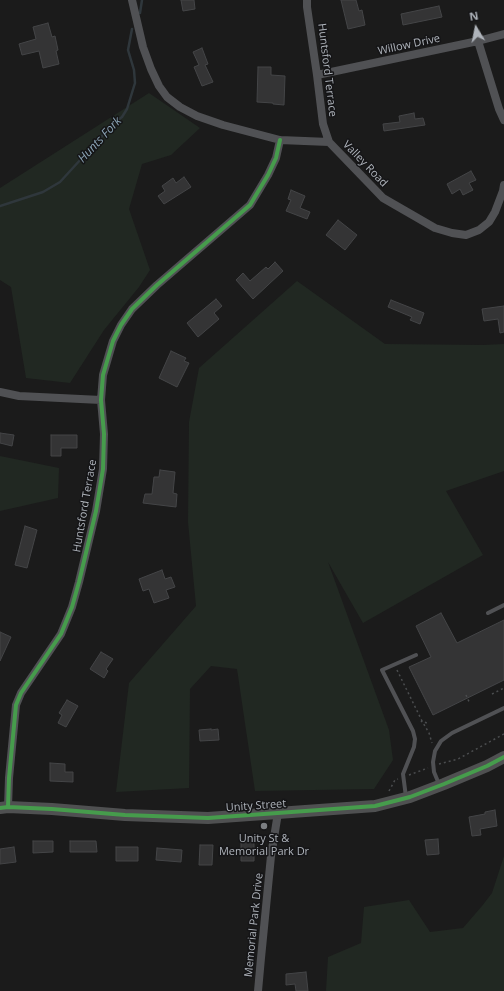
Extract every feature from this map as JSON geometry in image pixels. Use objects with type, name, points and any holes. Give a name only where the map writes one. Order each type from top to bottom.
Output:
[{"type":"street","name":"Valley Road","points":[[132,0],[143,47],[151,70],[159,86],[167,97],[180,107],[196,116],[223,125],[280,140],[329,142],[383,198],[435,228],[452,233],[466,235],[479,230],[489,222],[495,212],[504,185]]},
{"type":"street","name":"Huntsford Terrace","points":[[307,0],[323,124],[329,142]]},
{"type":"street","name":"Willow Drive","points":[[317,76],[504,34]]},
{"type":"street","points":[[478,41],[499,109],[504,120]]},
{"type":"street","name":"Huntsford Terrace","points":[[4,807],[9,778],[16,705],[21,693],[60,634],[72,607],[96,511],[103,468],[104,434],[101,400],[103,374],[113,341],[132,309],[157,285],[250,205],[268,175],[276,158],[280,140]]},
{"type":"street","points":[[0,392],[19,396],[101,400]]},
{"type":"street","name":"Unity Street","points":[[4,807],[52,808],[125,815],[208,818],[375,806],[406,798],[440,786],[504,757]]},
{"type":"street","name":"Memorial Park Drive","points":[[258,991],[271,864],[278,813]]},
{"type":"lane","points":[[488,613],[504,605]]},
{"type":"lane","points":[[406,798],[403,774],[416,739],[382,670],[416,655]]},
{"type":"lane","points":[[440,786],[434,772],[433,762],[435,751],[442,741],[452,733],[504,708]]},
{"type":"path","points":[[397,670],[421,721],[429,733],[435,751]]},
{"type":"path","points":[[492,694],[504,688]]},
{"type":"path","points":[[466,696],[470,704]]},
{"type":"path","points":[[421,721],[429,724]]},
{"type":"path","points":[[433,766],[458,759],[504,734]]},
{"type":"shaded area","points":[[149,93],[200,128],[171,155],[142,164],[129,209],[150,270],[139,287],[104,330],[70,383],[26,378],[11,287],[0,280],[0,188]]},
{"type":"shaded area","points":[[297,281],[385,344],[504,344],[504,471],[446,491],[483,555],[363,623],[328,562],[389,730],[393,760],[374,789],[255,791],[237,669],[211,666],[190,689],[189,788],[116,792],[129,683],[196,606],[188,522],[189,422],[199,368]]},
{"type":"shaded area","points":[[0,456],[59,468],[58,498],[0,511]]},
{"type":"shaded area","points":[[504,856],[504,991],[326,991],[328,957],[361,943],[364,907],[409,900],[430,932],[463,928],[492,893]]},
{"type":"building","points":[[181,0],[194,0],[195,9],[183,11]]},
{"type":"building","points":[[341,0],[356,0],[359,11],[362,10],[365,25],[348,29]]},
{"type":"building","points":[[439,6],[442,17],[403,25],[401,14]]},
{"type":"building","points":[[48,23],[52,37],[55,36],[59,64],[43,68],[39,51],[22,55],[19,44],[36,39],[33,27]]},
{"type":"building","points":[[202,48],[208,64],[205,65],[213,82],[202,86],[194,67],[199,65],[193,52]]},
{"type":"building","points":[[258,67],[271,67],[271,75],[285,76],[284,105],[257,102]]},
{"type":"building","points":[[414,113],[415,119],[423,118],[425,125],[384,131],[383,124],[400,122],[399,116]]},
{"type":"building","points":[[471,171],[476,180],[469,183],[473,190],[463,195],[460,189],[452,194],[447,184]]},
{"type":"building","points":[[184,177],[191,187],[164,204],[158,196],[165,191],[162,186],[173,178],[176,183]]},
{"type":"building","points":[[291,190],[305,196],[300,208],[310,212],[307,219],[286,211],[291,200],[288,199]]},
{"type":"building","points":[[338,220],[357,235],[345,250],[326,235]]},
{"type":"building","points":[[275,262],[283,271],[253,299],[236,280],[243,273],[250,281],[266,267],[268,269]]},
{"type":"building","points":[[216,299],[222,306],[214,313],[219,319],[198,337],[187,323]]},
{"type":"building","points":[[391,300],[424,313],[420,324],[410,320],[412,317],[388,307]]},
{"type":"building","points":[[504,306],[504,332],[500,333],[498,319],[484,321],[482,309]]},
{"type":"building","points":[[171,351],[186,358],[184,361],[189,363],[177,387],[159,378]]},
{"type":"building","points":[[0,433],[14,435],[12,446],[0,443]]},
{"type":"building","points":[[51,435],[77,435],[77,448],[61,448],[61,456],[51,456]]},
{"type":"building","points":[[160,470],[175,472],[173,493],[177,494],[176,507],[143,503],[145,494],[152,494],[154,477],[159,477]]},
{"type":"building","points":[[25,526],[37,530],[27,568],[15,565]]},
{"type":"building","points":[[162,570],[165,579],[171,577],[175,587],[166,590],[169,598],[154,603],[149,589],[143,591],[139,579]]},
{"type":"building","points":[[441,613],[457,643],[504,620],[504,680],[433,715],[409,667],[431,657],[416,626]]},
{"type":"building","points":[[0,632],[11,637],[0,661]]},
{"type":"building","points":[[101,652],[113,659],[106,669],[108,671],[104,678],[90,669]]},
{"type":"building","points":[[67,700],[78,706],[66,727],[58,723],[62,715],[59,713]]},
{"type":"building","points":[[218,729],[219,740],[200,741],[199,730]]},
{"type":"building","points":[[50,763],[65,764],[65,772],[73,772],[73,782],[50,781]]},
{"type":"building","points":[[495,810],[497,826],[480,829],[481,835],[472,836],[469,817],[485,814],[485,812]]},
{"type":"building","points":[[438,839],[439,854],[427,855],[425,840]]},
{"type":"building","points":[[33,841],[53,841],[53,852],[33,853]]},
{"type":"building","points":[[70,841],[96,841],[97,852],[70,852]]},
{"type":"building","points":[[241,842],[254,842],[254,861],[241,861]]},
{"type":"building","points":[[200,845],[213,845],[212,865],[199,865]]},
{"type":"building","points":[[14,847],[16,862],[0,864],[0,849]]},
{"type":"building","points":[[116,847],[138,847],[138,861],[116,861]]},
{"type":"building","points":[[157,848],[182,850],[181,862],[156,860]]},
{"type":"building","points":[[306,972],[308,991],[296,991],[295,984],[286,985],[286,974]]},
{"type":"waterway","name":"Hunts Fork","points":[[140,13],[142,0]]},
{"type":"waterway","name":"Hunts Fork","points":[[0,206],[43,192],[60,182],[114,123],[122,117],[127,109],[135,83],[134,70],[128,50],[132,29]]},
{"type":"cycle path","points":[[8,807],[9,778],[16,705],[21,693],[61,634],[72,607],[96,511],[103,469],[104,434],[101,400],[103,375],[113,341],[121,325],[132,309],[157,285],[250,205],[268,175],[276,158],[280,140]]},
{"type":"cycle path","points":[[0,808],[52,809],[125,815],[208,818],[375,806],[410,797],[487,766],[504,757]]},
{"type":"place","name":"Unity St & Memorial Park Dr","points":[[264,826]]}]
